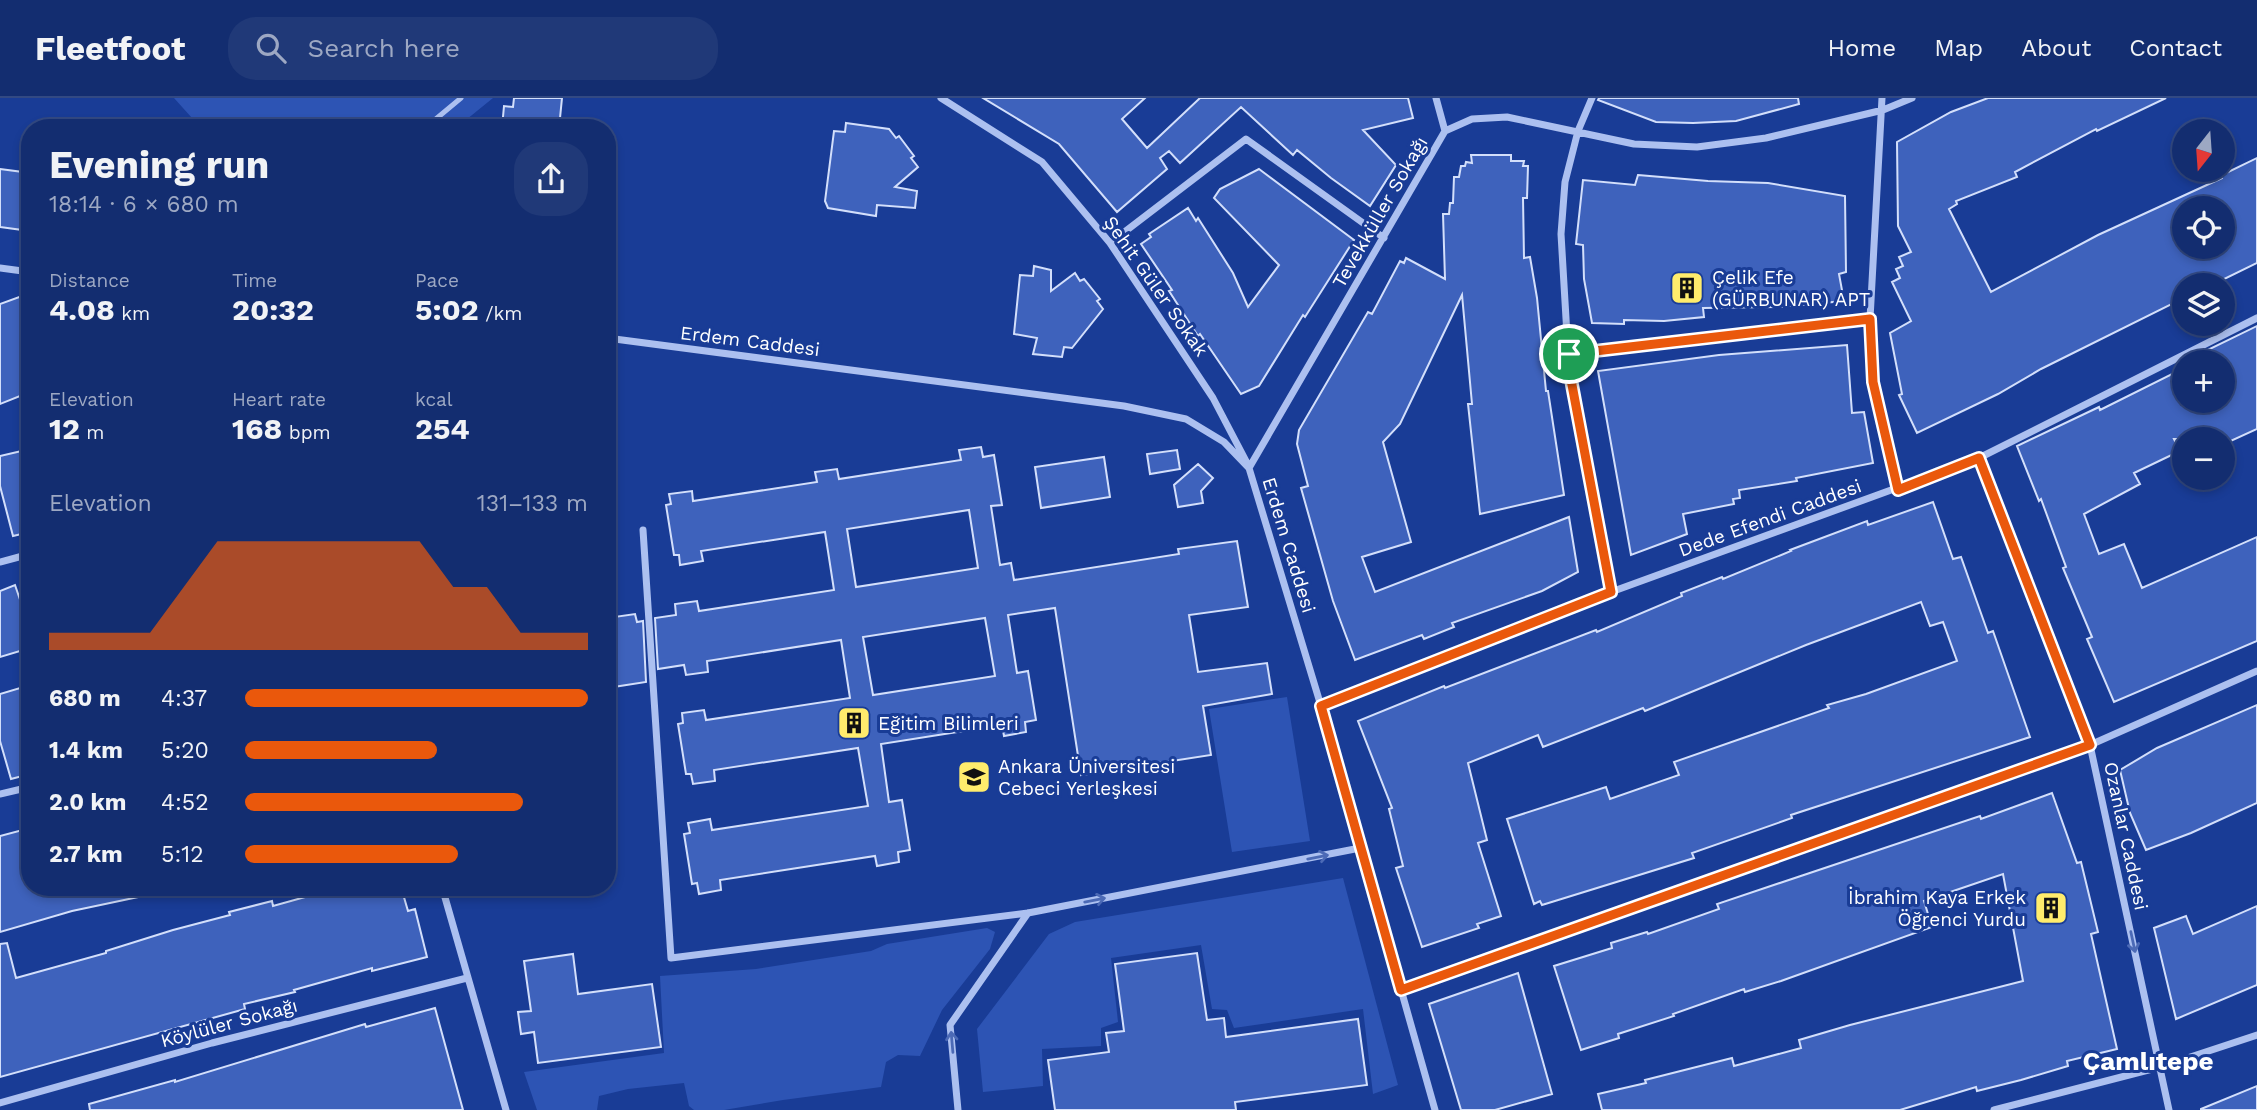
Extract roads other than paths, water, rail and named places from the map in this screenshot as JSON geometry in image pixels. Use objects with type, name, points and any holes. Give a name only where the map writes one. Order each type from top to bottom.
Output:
[{"type":"street","name":"Şehit Güler Sokak","points":[[941,98],[1042,162],[1110,243],[1213,398],[1249,468]]},
{"type":"street","points":[[1436,98],[1445,131]]},
{"type":"street","points":[[1592,98],[1578,131],[1565,182],[1562,234],[1569,369],[1611,592]]},
{"type":"street","points":[[1882,98],[1870,319],[1873,382],[1898,490]]},
{"type":"street","name":"Tevekküller Sokağı","points":[[1249,468],[1445,131],[1472,119],[1507,117],[1634,144],[1697,147],[1766,138],[1883,110],[1912,98]]},
{"type":"street","points":[[1110,243],[1246,139],[1384,239]]},
{"type":"street","points":[[0,268],[21,271]]},
{"type":"street","name":"Dede Efendi Caddesi","points":[[1321,706],[1611,592],[1898,490],[1979,458],[2257,318]]},
{"type":"street","points":[[1569,354],[1870,319]]},
{"type":"street","name":"Erdem Caddesi","points":[[616,339],[1124,406],[1186,419],[1224,442],[1249,468],[1321,706],[1435,1110]]},
{"type":"street","name":"Ozanlar Caddesi","points":[[1979,458],[2090,745],[2169,1110]]},
{"type":"street","points":[[643,530],[671,958],[1028,913],[1360,848]]},
{"type":"street","points":[[0,562],[21,556]]},
{"type":"street","points":[[1401,990],[2090,745],[2257,671]]},
{"type":"street","points":[[0,794],[21,789]]},
{"type":"street","points":[[444,896],[506,1110]]},
{"type":"street","points":[[958,1110],[950,1025],[1028,913]]},
{"type":"street","name":"Köylüler Sokağı","points":[[0,1103],[212,1043],[467,978]]},
{"type":"street","points":[[1994,1110],[2160,1067],[2257,1035]]},
{"type":"lane","points":[[436,119],[461,98]]},
{"type":"place","name":"Çelik Efe (GÜRBUNAR) APT","points":[[1687,288]]},
{"type":"place","name":"Eğitim Bilimleri","points":[[854,723]]},
{"type":"place","name":"Ankara Üniversitesi Cebeci Yerleşkesi","points":[[974,777]]},
{"type":"place","name":"İbrahim Kaya Erkek Öğrenci Yurdu","points":[[2051,908]]},
{"type":"district","name":"Çamlıtepe","points":[[2148,1061]]}]
